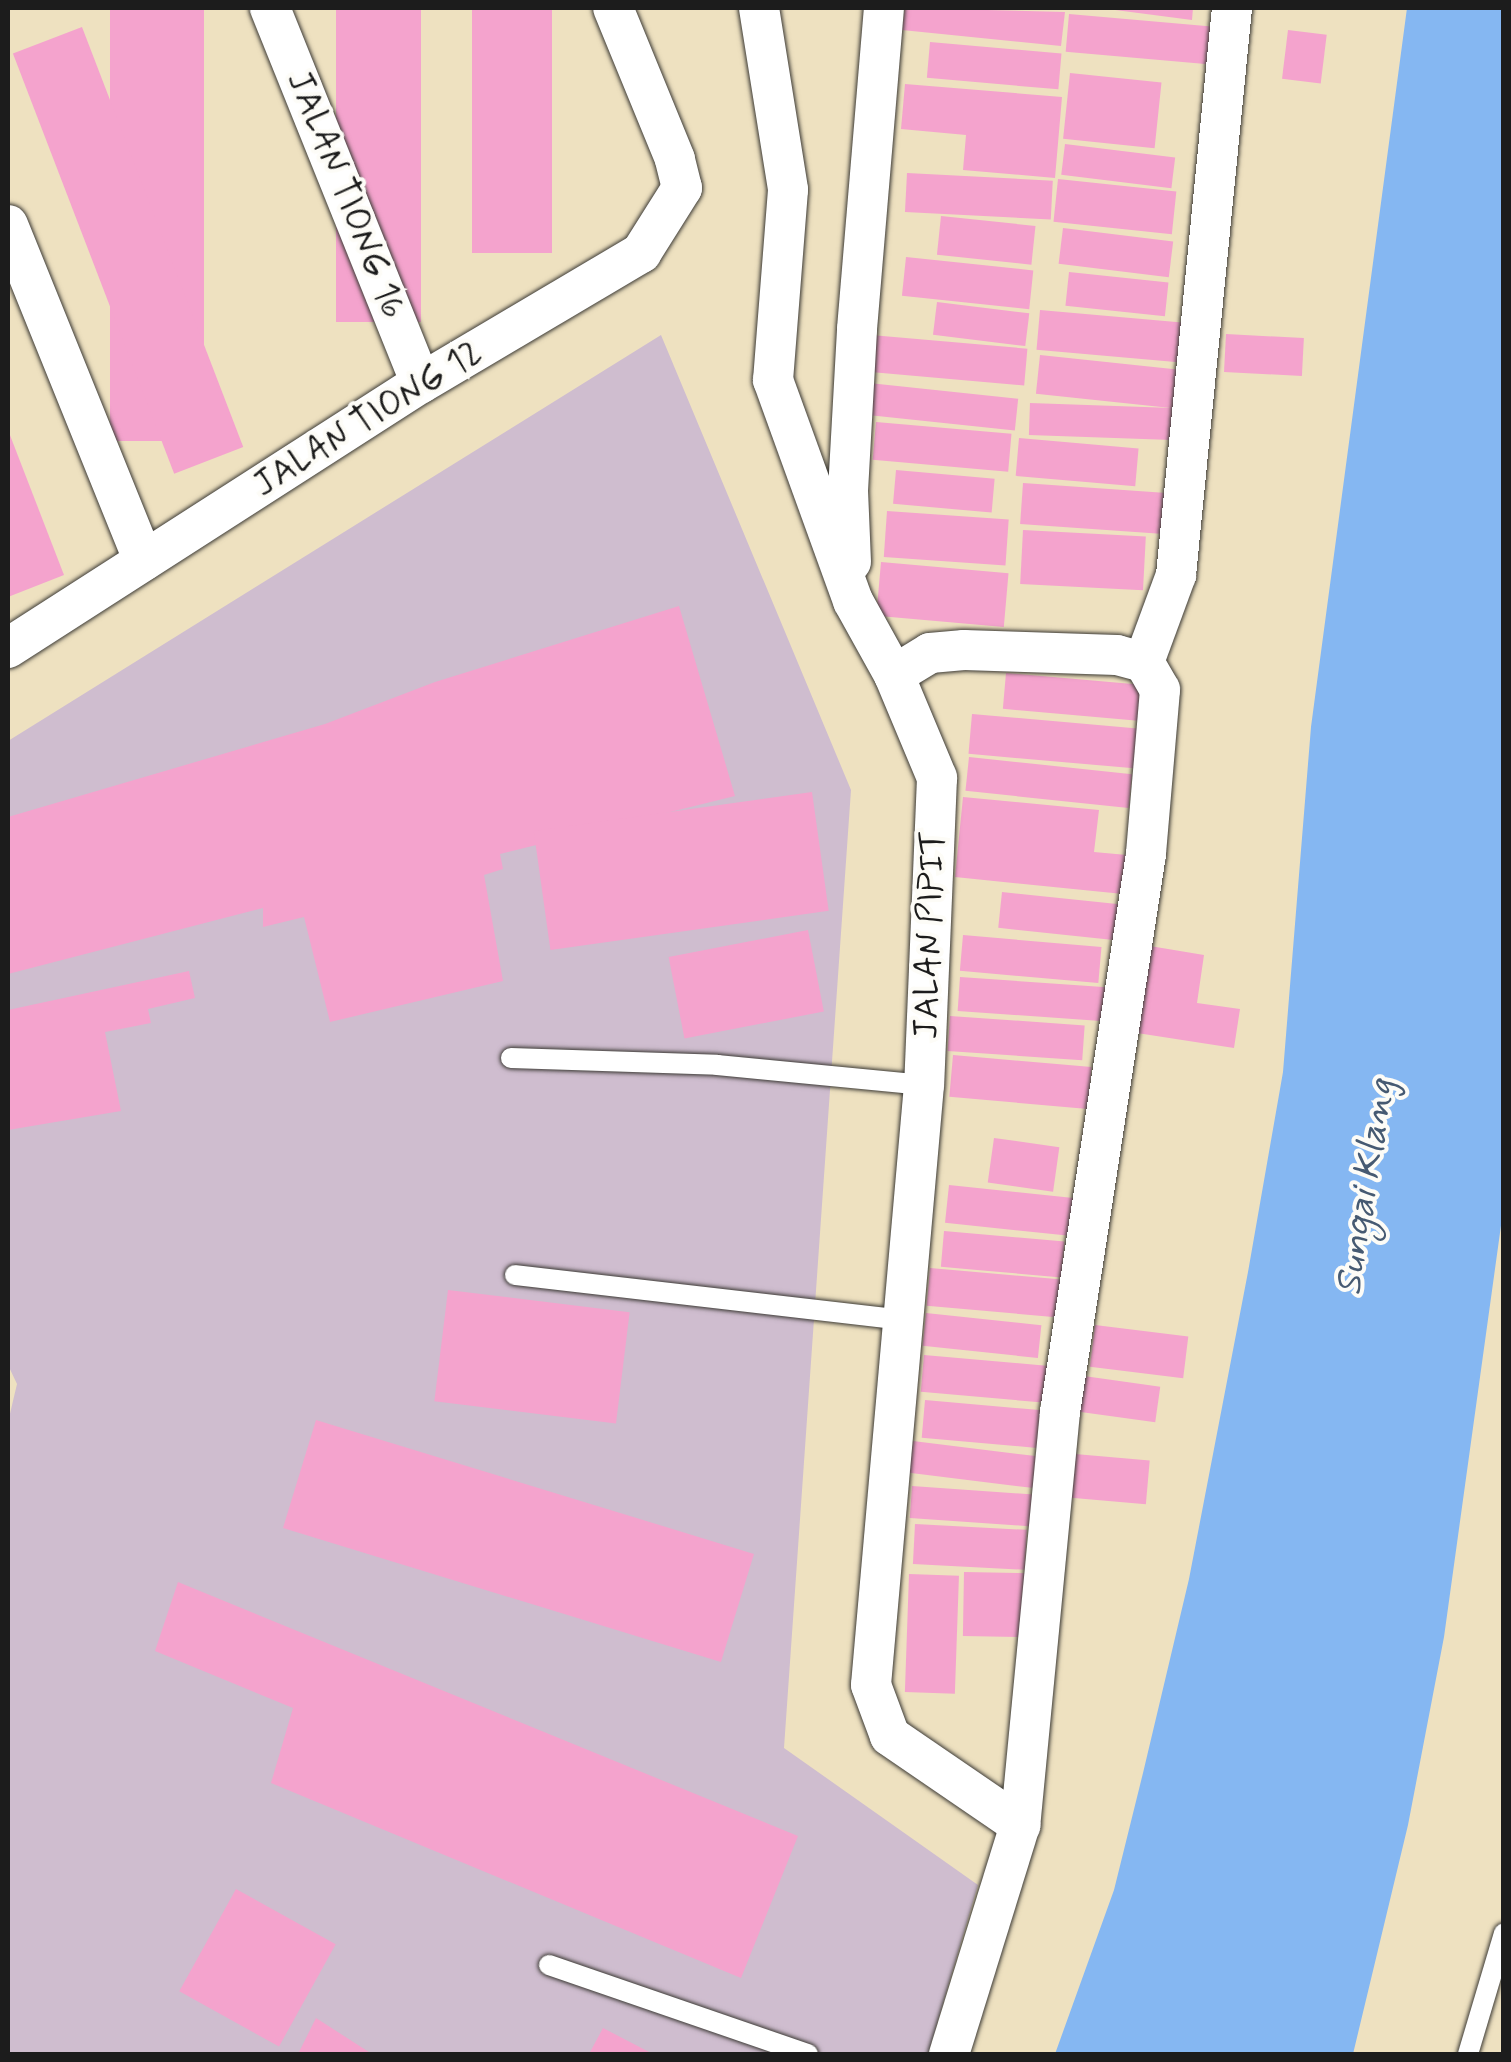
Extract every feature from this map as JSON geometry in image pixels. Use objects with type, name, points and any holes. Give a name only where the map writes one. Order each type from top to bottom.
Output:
[{"type":"street","name":"JALAN TIONG 16","points":[[270,8],[422,382]]},
{"type":"street","name":"JALAN TIONG 12","points":[[8,648],[422,382],[641,254],[682,188],[675,160],[613,8]]},
{"type":"street","name":"JALAN PIPIT","points":[[759,8],[788,190],[773,380],[853,601],[894,675],[937,778],[924,1085],[871,1685],[890,1736],[1020,1825]]},
{"type":"street","points":[[853,601],[849,473],[884,8]]},
{"type":"street","points":[[1144,662],[1176,574],[1232,8]]},
{"type":"street","points":[[8,225],[144,561]]},
{"type":"street","points":[[894,675],[930,653],[964,650],[1117,655],[1144,662],[1160,690],[1146,854],[1060,1412],[1020,1825],[950,2054]]},
{"type":"lane","points":[[511,1058],[717,1065],[924,1085]]},
{"type":"lane","points":[[515,1275],[904,1320]]},
{"type":"lane","points":[[1468,2054],[1504,1933]]},
{"type":"lane","points":[[549,1965],[808,2054]]},
{"type":"shaded area","points":[[661,335],[851,790],[784,1748],[978,1885],[928,2054],[8,2054],[8,1422],[17,1384],[8,1365],[8,741]]},
{"type":"water","name":"Sungai Klang","points":[[1407,8],[1504,8],[1504,1204],[1444,1637],[1408,1825],[1353,2054],[1055,2054],[1114,1890],[1189,1579],[1283,1072],[1311,727]]},
{"type":"building","points":[[110,8],[204,8],[204,441],[110,441]]},
{"type":"building","points":[[336,8],[421,8],[421,322],[336,322]]},
{"type":"building","points":[[472,8],[552,8],[552,253],[472,253]]},
{"type":"building","points":[[905,8],[1065,12],[1061,46],[902,30]]},
{"type":"building","points":[[1100,8],[1193,8],[1192,20]]},
{"type":"building","points":[[1069,14],[1211,26],[1208,64],[1066,52]]},
{"type":"building","points":[[82,27],[243,447],[174,474],[13,54]]},
{"type":"building","points":[[1288,30],[1327,35],[1321,83],[1282,79]]},
{"type":"building","points":[[930,42],[1061,54],[1058,89],[927,78]]},
{"type":"building","points":[[1070,73],[1161,83],[1155,148],[1063,139]]},
{"type":"building","points":[[905,84],[1062,97],[1055,178],[963,170],[966,135],[901,129]]},
{"type":"building","points":[[1065,144],[1175,158],[1171,188],[1061,175]]},
{"type":"building","points":[[907,173],[1053,181],[1051,220],[905,212]]},
{"type":"building","points":[[1058,179],[1176,191],[1172,234],[1054,222]]},
{"type":"building","points":[[941,216],[1035,226],[1031,265],[937,255]]},
{"type":"building","points":[[1063,228],[1173,242],[1169,277],[1059,264]]},
{"type":"building","points":[[906,257],[1033,270],[1029,309],[902,296]]},
{"type":"building","points":[[1069,272],[1168,282],[1165,316],[1065,306]]},
{"type":"building","points":[[937,302],[1029,313],[1025,346],[933,335]]},
{"type":"building","points":[[1040,310],[1187,323],[1184,363],[1037,350]]},
{"type":"building","points":[[1226,334],[1304,338],[1302,376],[1224,372]]},
{"type":"building","points":[[871,335],[1027,349],[1024,386],[868,372]]},
{"type":"building","points":[[1040,355],[1177,369],[1173,408],[1036,394]]},
{"type":"building","points":[[869,383],[1018,399],[1015,431],[866,415]]},
{"type":"building","points":[[1030,403],[1173,408],[1172,440],[1029,435]]},
{"type":"building","points":[[876,422],[1011,434],[1008,472],[873,460]]},
{"type":"building","points":[[8,430],[64,575],[8,597]]},
{"type":"building","points":[[1019,438],[1139,448],[1135,486],[1016,476]]},
{"type":"building","points":[[896,470],[995,479],[992,512],[893,504]]},
{"type":"building","points":[[1023,483],[1167,493],[1164,534],[1020,524]]},
{"type":"building","points":[[887,511],[1009,520],[1005,565],[884,557]]},
{"type":"building","points":[[1023,530],[1146,536],[1143,590],[1020,584]]},
{"type":"building","points":[[881,562],[1009,573],[1004,627],[876,616]]},
{"type":"building","points":[[679,606],[735,796],[500,854],[503,869],[484,875],[503,981],[330,1022],[304,917],[263,927],[263,908],[8,974],[8,817],[325,724],[435,682]]},
{"type":"building","points":[[1006,673],[1152,686],[1149,722],[1003,709]]},
{"type":"building","points":[[972,714],[1140,729],[1137,769],[969,754]]},
{"type":"building","points":[[969,757],[1132,774],[1129,808],[965,791]]},
{"type":"building","points":[[812,792],[829,911],[550,950],[534,831]]},
{"type":"building","points":[[963,797],[1099,810],[1094,852],[1127,855],[1123,894],[955,877]]},
{"type":"building","points":[[1002,892],[1124,905],[1121,941],[998,928]]},
{"type":"building","points":[[808,930],[824,1011],[684,1039],[669,957]]},
{"type":"building","points":[[963,935],[1101,947],[1098,983],[960,971]]},
{"type":"building","points":[[1150,946],[1204,955],[1197,1003],[1240,1009],[1234,1048],[1137,1033]]},
{"type":"building","points":[[189,971],[195,998],[148,1009],[151,1023],[105,1032],[121,1111],[8,1130],[8,1010]]},
{"type":"building","points":[[960,977],[1107,987],[1104,1021],[958,1011]]},
{"type":"building","points":[[950,1016],[1085,1025],[1082,1060],[948,1051]]},
{"type":"building","points":[[953,1055],[1091,1067],[1088,1109],[949,1097]]},
{"type":"building","points":[[994,1138],[1059,1147],[1053,1192],[988,1183]]},
{"type":"building","points":[[949,1185],[1073,1198],[1069,1236],[945,1223]]},
{"type":"building","points":[[944,1231],[1065,1242],[1061,1277],[941,1267]]},
{"type":"building","points":[[930,1268],[1070,1280],[1067,1318],[927,1306]]},
{"type":"building","points":[[448,1290],[630,1312],[616,1423],[434,1401]]},
{"type":"building","points":[[926,1313],[1041,1325],[1038,1358],[923,1346]]},
{"type":"building","points":[[1095,1325],[1188,1336],[1183,1378],[1090,1367]]},
{"type":"building","points":[[924,1355],[1055,1366],[1051,1403],[921,1392]]},
{"type":"building","points":[[1084,1376],[1160,1387],[1155,1422],[1079,1412]]},
{"type":"building","points":[[925,1400],[1046,1411],[1042,1448],[922,1438]]},
{"type":"building","points":[[316,1420],[754,1554],[721,1662],[283,1528]]},
{"type":"building","points":[[913,1441],[1044,1457],[1040,1489],[909,1473]]},
{"type":"building","points":[[1075,1454],[1150,1461],[1146,1504],[1071,1498]]},
{"type":"building","points":[[912,1486],[1034,1495],[1031,1526],[910,1518]]},
{"type":"building","points":[[915,1524],[1027,1530],[1025,1570],[913,1564]]},
{"type":"building","points":[[964,1572],[1031,1573],[1030,1637],[963,1636]]},
{"type":"building","points":[[909,1574],[959,1576],[955,1694],[905,1692]]},
{"type":"building","points":[[178,1582],[798,1836],[741,1978],[271,1783],[293,1708],[155,1651]]},
{"type":"building","points":[[236,1889],[336,1944],[279,2047],[179,1991]]},
{"type":"building","points":[[316,2018],[372,2054],[298,2054]]},
{"type":"building","points":[[603,2028],[653,2054],[589,2054]]}]
